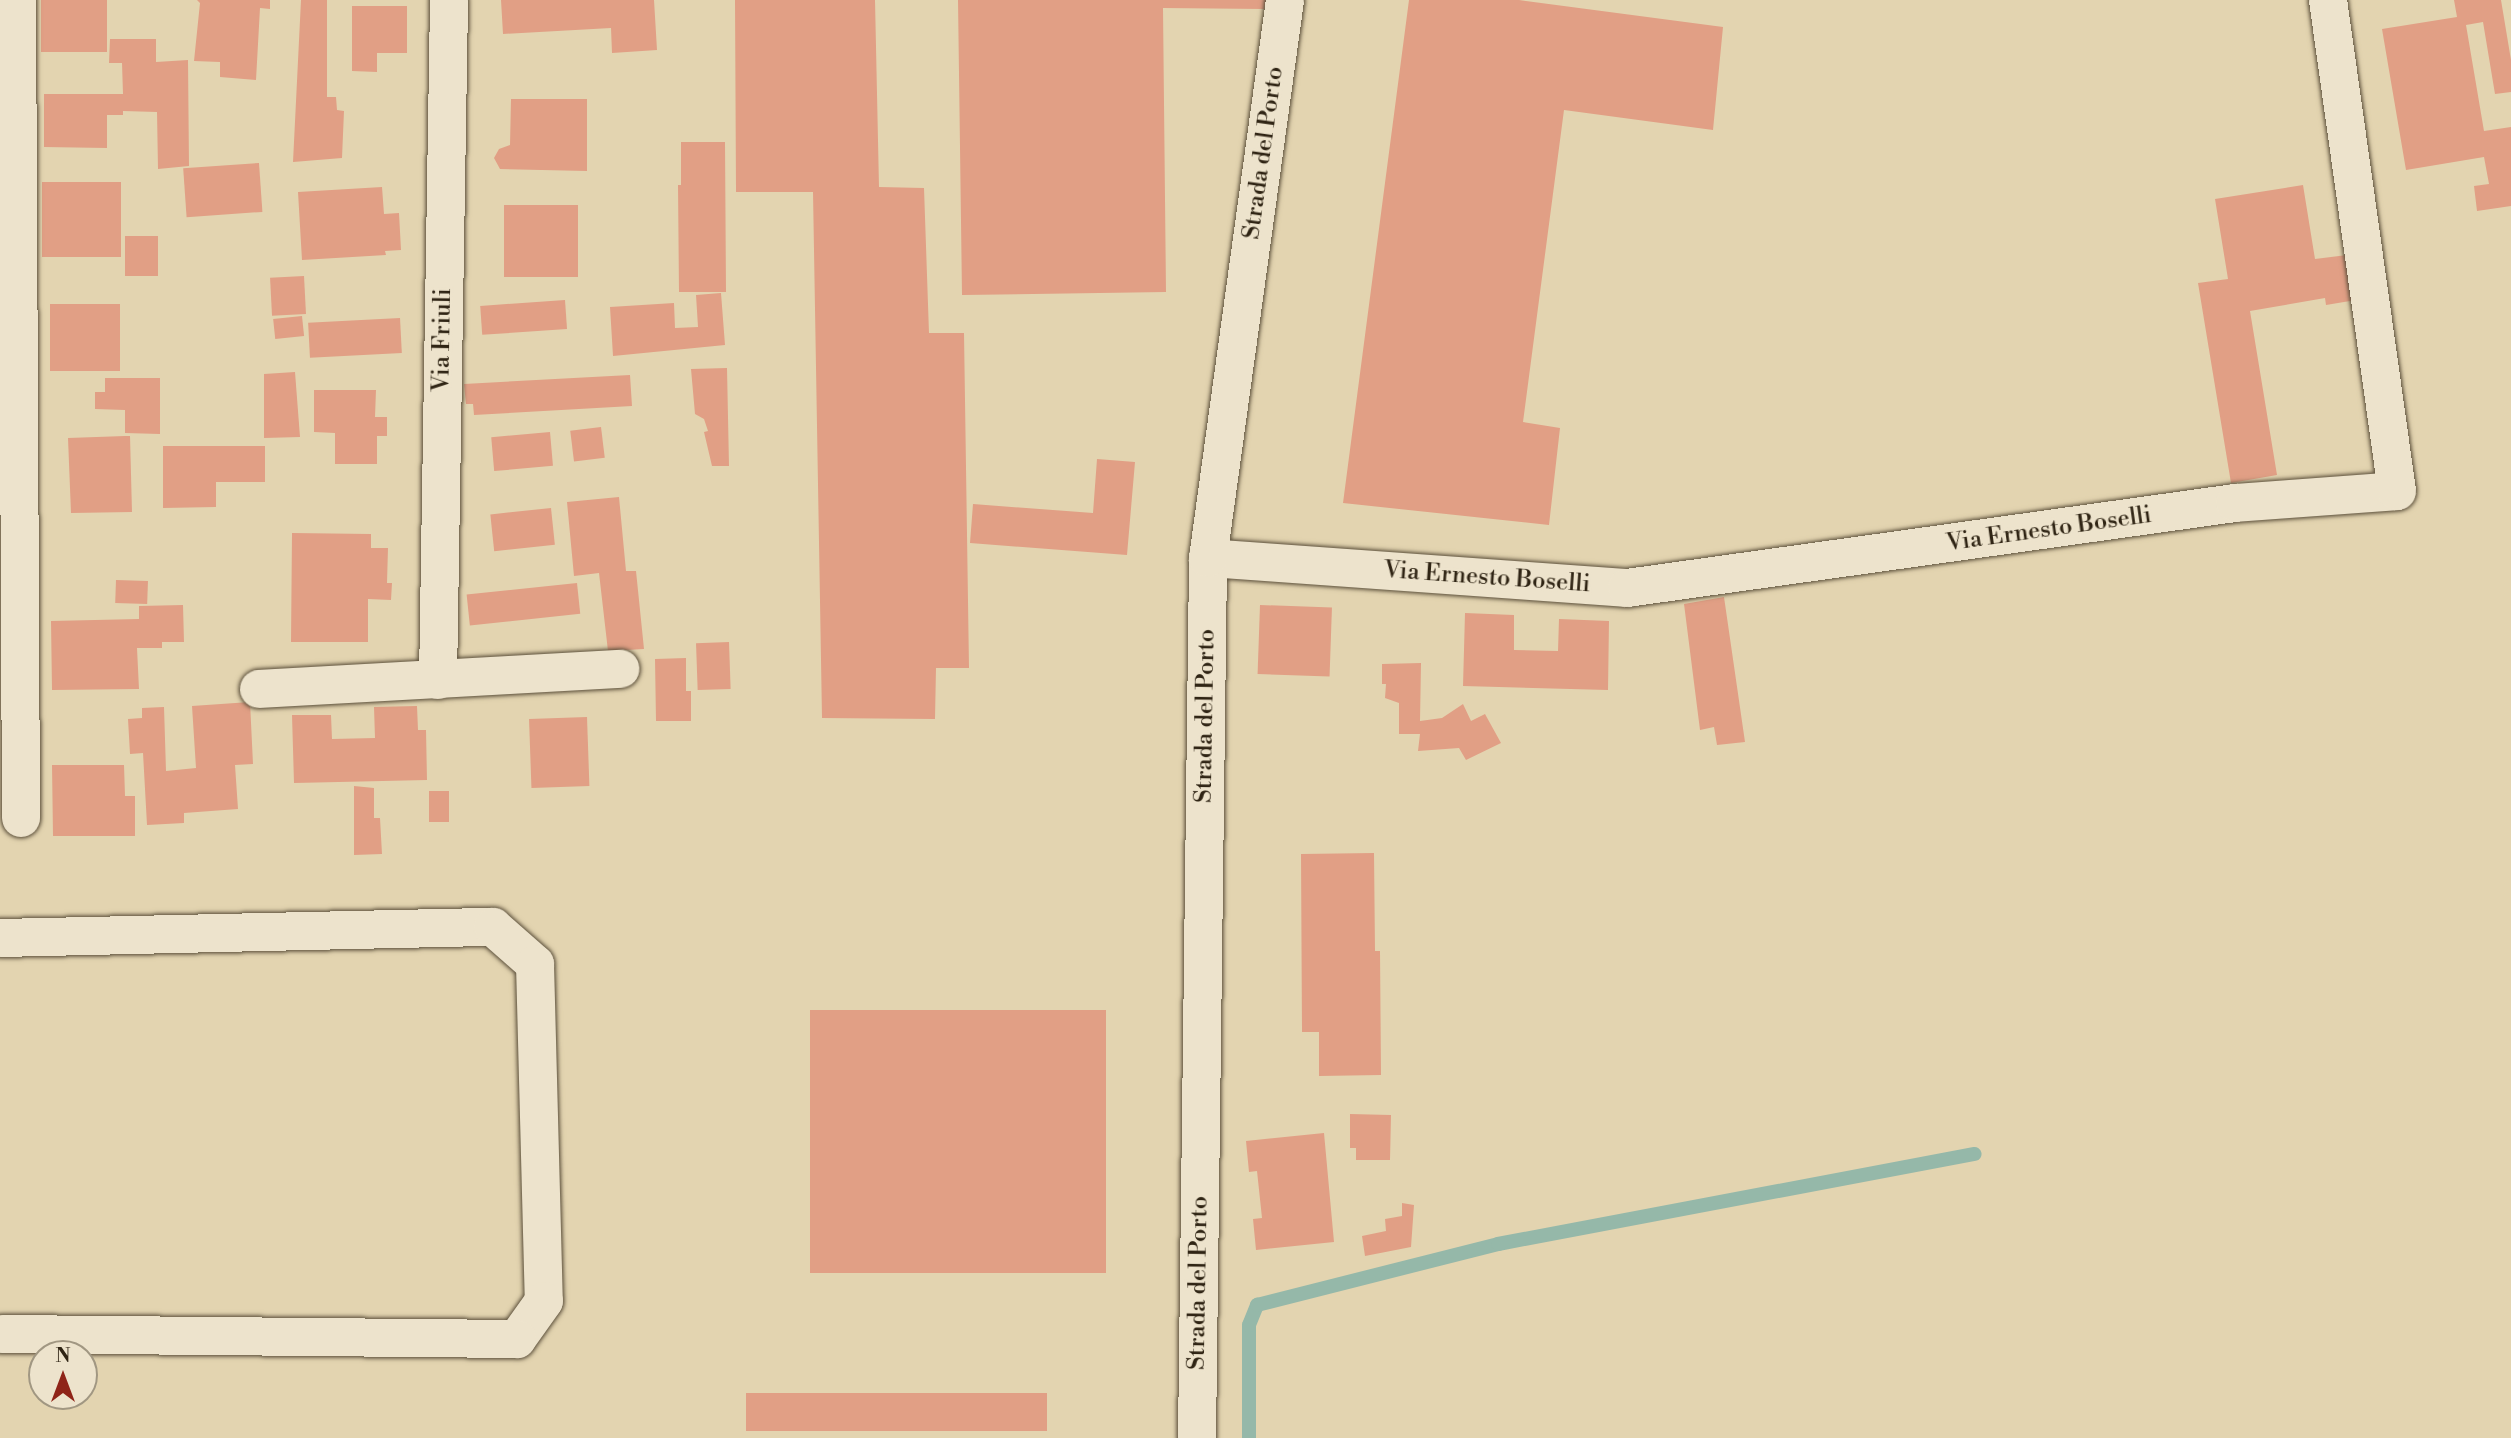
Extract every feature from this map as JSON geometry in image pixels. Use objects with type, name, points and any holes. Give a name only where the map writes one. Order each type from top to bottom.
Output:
[{"type":"street","points":[[17,0],[21,818]]},
{"type":"street","name":"Via Friuli","points":[[438,680],[449,0]]},
{"type":"street","name":"Strada del Porto","points":[[1197,1438],[1209,558],[1285,0]]},
{"type":"street","name":"Via Ernesto Boselli","points":[[1209,558],[1627,588],[2235,503],[2398,491],[2328,0]]},
{"type":"street","points":[[259,689],[620,669]]},
{"type":"street","points":[[0,938],[494,928],[535,964],[544,1301],[517,1339],[2,1334]]},
{"type":"building","points":[[41,0],[107,0],[107,52],[41,52]]},
{"type":"building","points":[[197,0],[270,0],[270,9],[260,8],[256,80],[220,77],[220,62],[194,61],[200,3]]},
{"type":"building","points":[[301,0],[327,0],[327,97],[336,97],[337,110],[344,111],[342,158],[293,162]]},
{"type":"building","points":[[501,0],[654,0],[657,50],[612,53],[611,28],[503,34]]},
{"type":"building","points":[[735,0],[875,0],[879,187],[924,188],[929,333],[964,333],[969,668],[936,668],[935,719],[822,718],[813,192],[736,192]]},
{"type":"building","points":[[958,0],[1266,0],[1264,9],[1163,8],[1166,292],[962,295]]},
{"type":"building","points":[[1409,0],[1519,0],[1723,27],[1713,130],[1564,110],[1523,422],[1560,428],[1549,525],[1343,503]]},
{"type":"building","points":[[2454,0],[2501,0],[2511,60],[2511,92],[2495,94],[2483,22],[2466,25],[2484,131],[2511,127],[2511,206],[2477,211],[2474,186],[2489,184],[2484,157],[2406,170],[2382,29],[2457,17]]},
{"type":"building","points":[[352,6],[407,6],[407,53],[377,53],[377,72],[352,71]]},
{"type":"building","points":[[110,39],[156,39],[156,62],[188,60],[189,166],[158,169],[157,112],[123,111],[123,115],[107,115],[107,148],[44,147],[44,94],[123,94],[122,63],[109,63]]},
{"type":"building","points":[[511,99],[587,99],[587,171],[500,169],[494,158],[499,149],[510,145]]},
{"type":"building","points":[[681,142],[725,142],[726,292],[679,292],[678,185],[681,185]]},
{"type":"building","points":[[259,163],[262,212],[187,217],[183,168]]},
{"type":"building","points":[[42,182],[121,182],[121,257],[42,257]]},
{"type":"building","points":[[2303,185],[2315,259],[2347,255],[2356,300],[2326,305],[2325,298],[2250,311],[2277,475],[2231,483],[2198,283],[2228,279],[2215,199]]},
{"type":"building","points":[[382,187],[384,214],[399,213],[401,250],[385,251],[386,255],[302,260],[298,192]]},
{"type":"building","points":[[504,205],[578,205],[578,277],[504,277]]},
{"type":"building","points":[[125,236],[158,236],[158,276],[125,276]]},
{"type":"building","points":[[304,276],[306,314],[272,316],[270,278]]},
{"type":"building","points":[[721,293],[725,345],[613,356],[610,307],[674,303],[675,328],[698,327],[696,295]]},
{"type":"building","points":[[565,300],[567,329],[482,335],[480,306]]},
{"type":"building","points":[[50,304],[120,304],[120,371],[50,371]]},
{"type":"building","points":[[302,316],[304,336],[275,339],[273,319]]},
{"type":"building","points":[[400,318],[402,353],[310,358],[308,323]]},
{"type":"building","points":[[727,368],[729,466],[712,466],[704,432],[708,431],[704,419],[695,414],[691,369]]},
{"type":"building","points":[[295,372],[300,437],[264,438],[264,374]]},
{"type":"building","points":[[630,375],[632,406],[474,415],[473,404],[466,404],[464,384]]},
{"type":"building","points":[[105,378],[160,378],[160,434],[125,433],[125,410],[95,409],[95,392],[105,392]]},
{"type":"building","points":[[314,390],[376,390],[375,417],[387,417],[387,436],[377,436],[377,464],[335,464],[335,433],[314,432]]},
{"type":"building","points":[[601,427],[605,458],[574,462],[570,431]]},
{"type":"building","points":[[550,432],[553,466],[494,471],[491,437]]},
{"type":"building","points":[[130,436],[132,512],[71,513],[68,438]]},
{"type":"building","points":[[163,446],[265,446],[265,482],[216,482],[216,507],[163,508]]},
{"type":"building","points":[[1097,459],[1135,462],[1127,555],[970,543],[973,504],[1093,513]]},
{"type":"building","points":[[619,497],[626,571],[636,571],[644,649],[608,651],[599,573],[574,576],[567,502]]},
{"type":"building","points":[[551,508],[555,545],[494,551],[490,514]]},
{"type":"building","points":[[292,533],[371,534],[371,548],[388,548],[387,583],[392,583],[391,600],[368,599],[368,642],[291,642]]},
{"type":"building","points":[[116,580],[148,581],[147,604],[115,603]]},
{"type":"building","points":[[577,583],[580,614],[470,625],[467,595]]},
{"type":"building","points":[[1724,597],[1745,742],[1717,745],[1714,727],[1700,730],[1684,604]]},
{"type":"building","points":[[183,605],[184,642],[162,642],[162,648],[137,648],[139,689],[52,690],[51,621],[139,619],[139,606]]},
{"type":"building","points":[[1260,605],[1332,608],[1330,676],[1258,674]]},
{"type":"building","points":[[1465,613],[1514,615],[1514,650],[1558,651],[1559,619],[1609,621],[1608,690],[1463,686]]},
{"type":"building","points":[[729,642],[731,689],[698,690],[696,643]]},
{"type":"building","points":[[686,658],[686,691],[691,691],[691,721],[656,721],[655,659]]},
{"type":"building","points":[[1421,663],[1420,721],[1442,718],[1463,704],[1471,721],[1485,714],[1501,743],[1466,760],[1459,748],[1418,751],[1420,734],[1399,734],[1399,703],[1385,698],[1386,684],[1382,684],[1382,664]]},
{"type":"building","points":[[250,702],[253,764],[235,765],[238,809],[184,813],[184,823],[147,825],[143,753],[130,754],[128,719],[142,718],[142,708],[164,707],[166,771],[196,768],[192,706]]},
{"type":"building","points":[[417,706],[418,730],[426,730],[427,780],[294,783],[292,715],[331,715],[332,739],[375,738],[374,707]]},
{"type":"building","points":[[587,717],[589,786],[531,788],[529,719]]},
{"type":"building","points":[[52,765],[124,765],[125,796],[135,796],[135,836],[53,836]]},
{"type":"building","points":[[354,786],[374,788],[374,818],[380,818],[382,854],[354,855]]},
{"type":"building","points":[[429,791],[449,791],[449,822],[429,822]]},
{"type":"building","points":[[1374,853],[1375,951],[1380,951],[1381,1075],[1319,1076],[1319,1032],[1302,1032],[1301,854]]},
{"type":"building","points":[[810,1010],[1106,1010],[1106,1273],[810,1273]]},
{"type":"building","points":[[1350,1114],[1391,1115],[1390,1160],[1356,1160],[1356,1148],[1350,1148]]},
{"type":"building","points":[[1324,1133],[1334,1242],[1256,1250],[1253,1219],[1262,1218],[1257,1171],[1249,1172],[1246,1141]]},
{"type":"building","points":[[1402,1203],[1414,1205],[1411,1247],[1365,1256],[1362,1236],[1386,1231],[1385,1219],[1402,1216]]},
{"type":"building","points":[[746,1393],[1047,1393],[1047,1431],[746,1431]]},
{"type":"waterway","points":[[1249,1438],[1249,1325],[1257,1305],[1498,1244],[1975,1154]]}]
